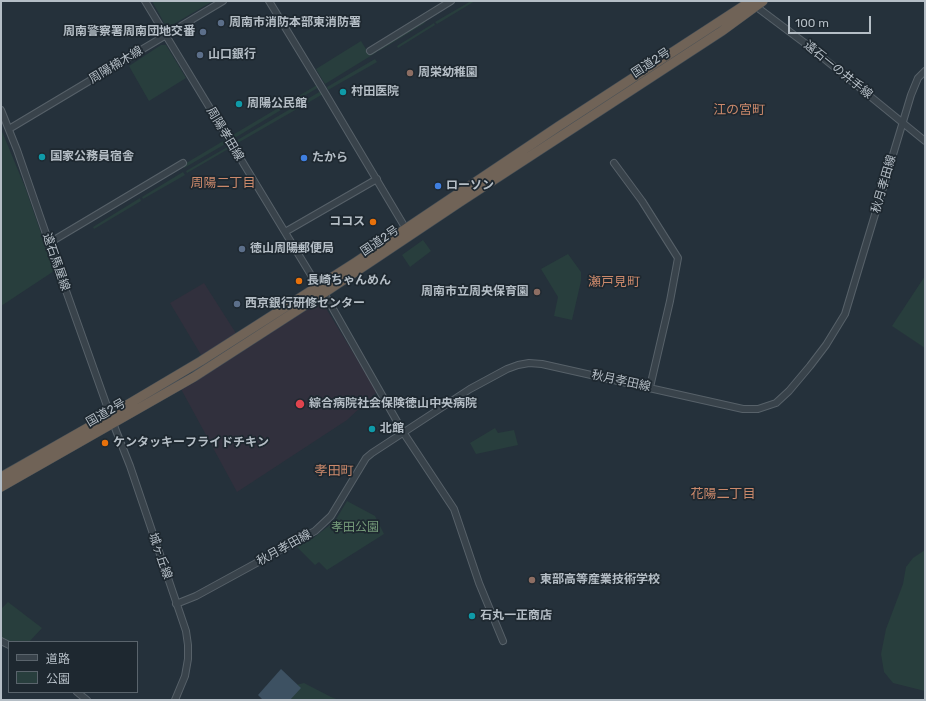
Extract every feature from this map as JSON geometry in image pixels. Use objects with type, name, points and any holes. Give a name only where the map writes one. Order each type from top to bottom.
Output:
[{"type":"highway","name":"国道2号","points":[[322,290],[406,229],[566,122],[754,2]]},
{"type":"highway","name":"国道2号","points":[[1,487],[112,419],[202,361],[322,290],[722,30],[754,2]]},
{"type":"highway","name":"国道2号","points":[[1,477],[112,419]]},
{"type":"street","name":"周陽孝田線","points":[[145,1],[285,232],[322,290],[403,432],[454,509],[478,583],[503,641]]},
{"type":"street","name":"周陽楠木線","points":[[9,129],[223,1]]},
{"type":"street","points":[[269,1],[406,229]]},
{"type":"street","points":[[370,51],[451,1]]},
{"type":"street","name":"遠石一の井手線","points":[[754,2],[925,141]]},
{"type":"street","name":"秋月孝田線","points":[[176,604],[196,596],[315,531],[331,516],[366,458],[372,453],[470,390],[507,369],[518,365],[529,363],[542,364],[743,409],[758,409],[776,403],[789,391],[826,345],[845,314],[913,88],[918,78],[925,71]]},
{"type":"street","name":"遠石馬屋線","points":[[1,110],[112,419]]},
{"type":"street","points":[[49,243],[183,163]]},
{"type":"street","points":[[614,163],[642,201],[678,258],[670,301],[650,387]]},
{"type":"street","points":[[285,232],[377,179]]},
{"type":"street","name":"城ヶ丘線","points":[[112,419],[130,466],[186,631],[188,659],[185,676],[175,700]]},
{"type":"street","points":[[78,693],[87,700]]},
{"type":"shaded area","points":[[204,283],[246,349],[321,300],[377,392],[347,420],[237,492],[181,389],[210,370],[170,303]]},
{"type":"shaded area","points":[[281,669],[301,688],[290,700],[263,700],[258,695]]},
{"type":"green space","points":[[152,1],[213,1],[167,28]]},
{"type":"green space","points":[[471,1],[475,1],[437,24],[435,22]]},
{"type":"green space","points":[[424,21],[425,23],[379,51],[378,49]]},
{"type":"green space","points":[[434,23],[435,25],[398,48],[397,46]]},
{"type":"green space","points":[[361,41],[369,54],[376,50],[377,52],[325,84],[316,69]]},
{"type":"green space","points":[[161,45],[166,45],[186,78],[149,101],[129,66]]},
{"type":"green space","points":[[375,59],[377,62],[328,90],[327,87]]},
{"type":"green space","points":[[317,85],[319,87],[233,139],[231,136]]},
{"type":"green space","points":[[321,91],[323,94],[236,144],[234,142]]},
{"type":"green space","points":[[1,129],[25,187],[54,271],[1,306]]},
{"type":"green space","points":[[225,140],[227,143],[184,168],[183,165]]},
{"type":"green space","points":[[229,146],[230,148],[187,173],[186,171]]},
{"type":"green space","points":[[183,172],[185,175],[143,199],[142,197]]},
{"type":"green space","points":[[140,198],[141,201],[94,229],[93,227]]},
{"type":"green space","points":[[423,240],[431,251],[410,267],[402,255]]},
{"type":"green space","points":[[568,254],[581,272],[581,281],[572,320],[554,316],[558,297],[541,269]]},
{"type":"green space","points":[[925,276],[925,348],[892,326]]},
{"type":"green space","points":[[495,428],[498,433],[514,430],[518,445],[476,454],[470,443]]},
{"type":"green space","name":"孝田公園","points":[[347,501],[375,516],[384,534],[327,570],[319,562],[315,565],[297,547],[312,539],[335,521]]},
{"type":"green space","points":[[925,550],[925,691],[893,683],[884,672],[881,654],[886,629],[903,584],[906,567],[913,558]]},
{"type":"green space","points":[[8,602],[42,628],[30,641],[8,641],[1,637],[1,609]]},
{"type":"green space","points":[[304,683],[339,700],[273,700],[284,688]]},
{"type":"place","name":"周南市消防本部東消防署","points":[[221,23]]},
{"type":"place","name":"周南警察署周南団地交番","points":[[203,32]]},
{"type":"place","name":"山口銀行","points":[[200,55]]},
{"type":"place","name":"周栄幼稚園","points":[[410,73]]},
{"type":"place","name":"村田医院","points":[[343,92]]},
{"type":"place","name":"周陽公民館","points":[[239,104]]},
{"type":"place","name":"国家公務員宿舎","points":[[42,157]]},
{"type":"place","name":"たから","points":[[304,158]]},
{"type":"place","name":"ローソン","points":[[438,186]]},
{"type":"place","name":"ココス","points":[[373,222]]},
{"type":"place","name":"徳山周陽郵便局","points":[[242,249]]},
{"type":"place","name":"長崎ちゃんめん","points":[[299,281]]},
{"type":"place","name":"周南市立周央保育園","points":[[537,292]]},
{"type":"place","name":"西京銀行研修センター","points":[[237,304]]},
{"type":"place","name":"綜合病院社会保険徳山中央病院","points":[[300,404]]},
{"type":"place","name":"北館","points":[[372,429]]},
{"type":"place","name":"ケンタッキーフライドチキン","points":[[105,443]]},
{"type":"place","name":"東部高等産業技術学校","points":[[532,580]]},
{"type":"place","name":"石丸一正商店","points":[[472,616]]},
{"type":"district","name":"江の宮町","points":[[739,110]]},
{"type":"district","name":"周陽二丁目","points":[[223,183]]},
{"type":"district","name":"瀬戸見町","points":[[614,282]]},
{"type":"district","name":"孝田町","points":[[334,471]]},
{"type":"district","name":"花陽二丁目","points":[[723,494]]}]
